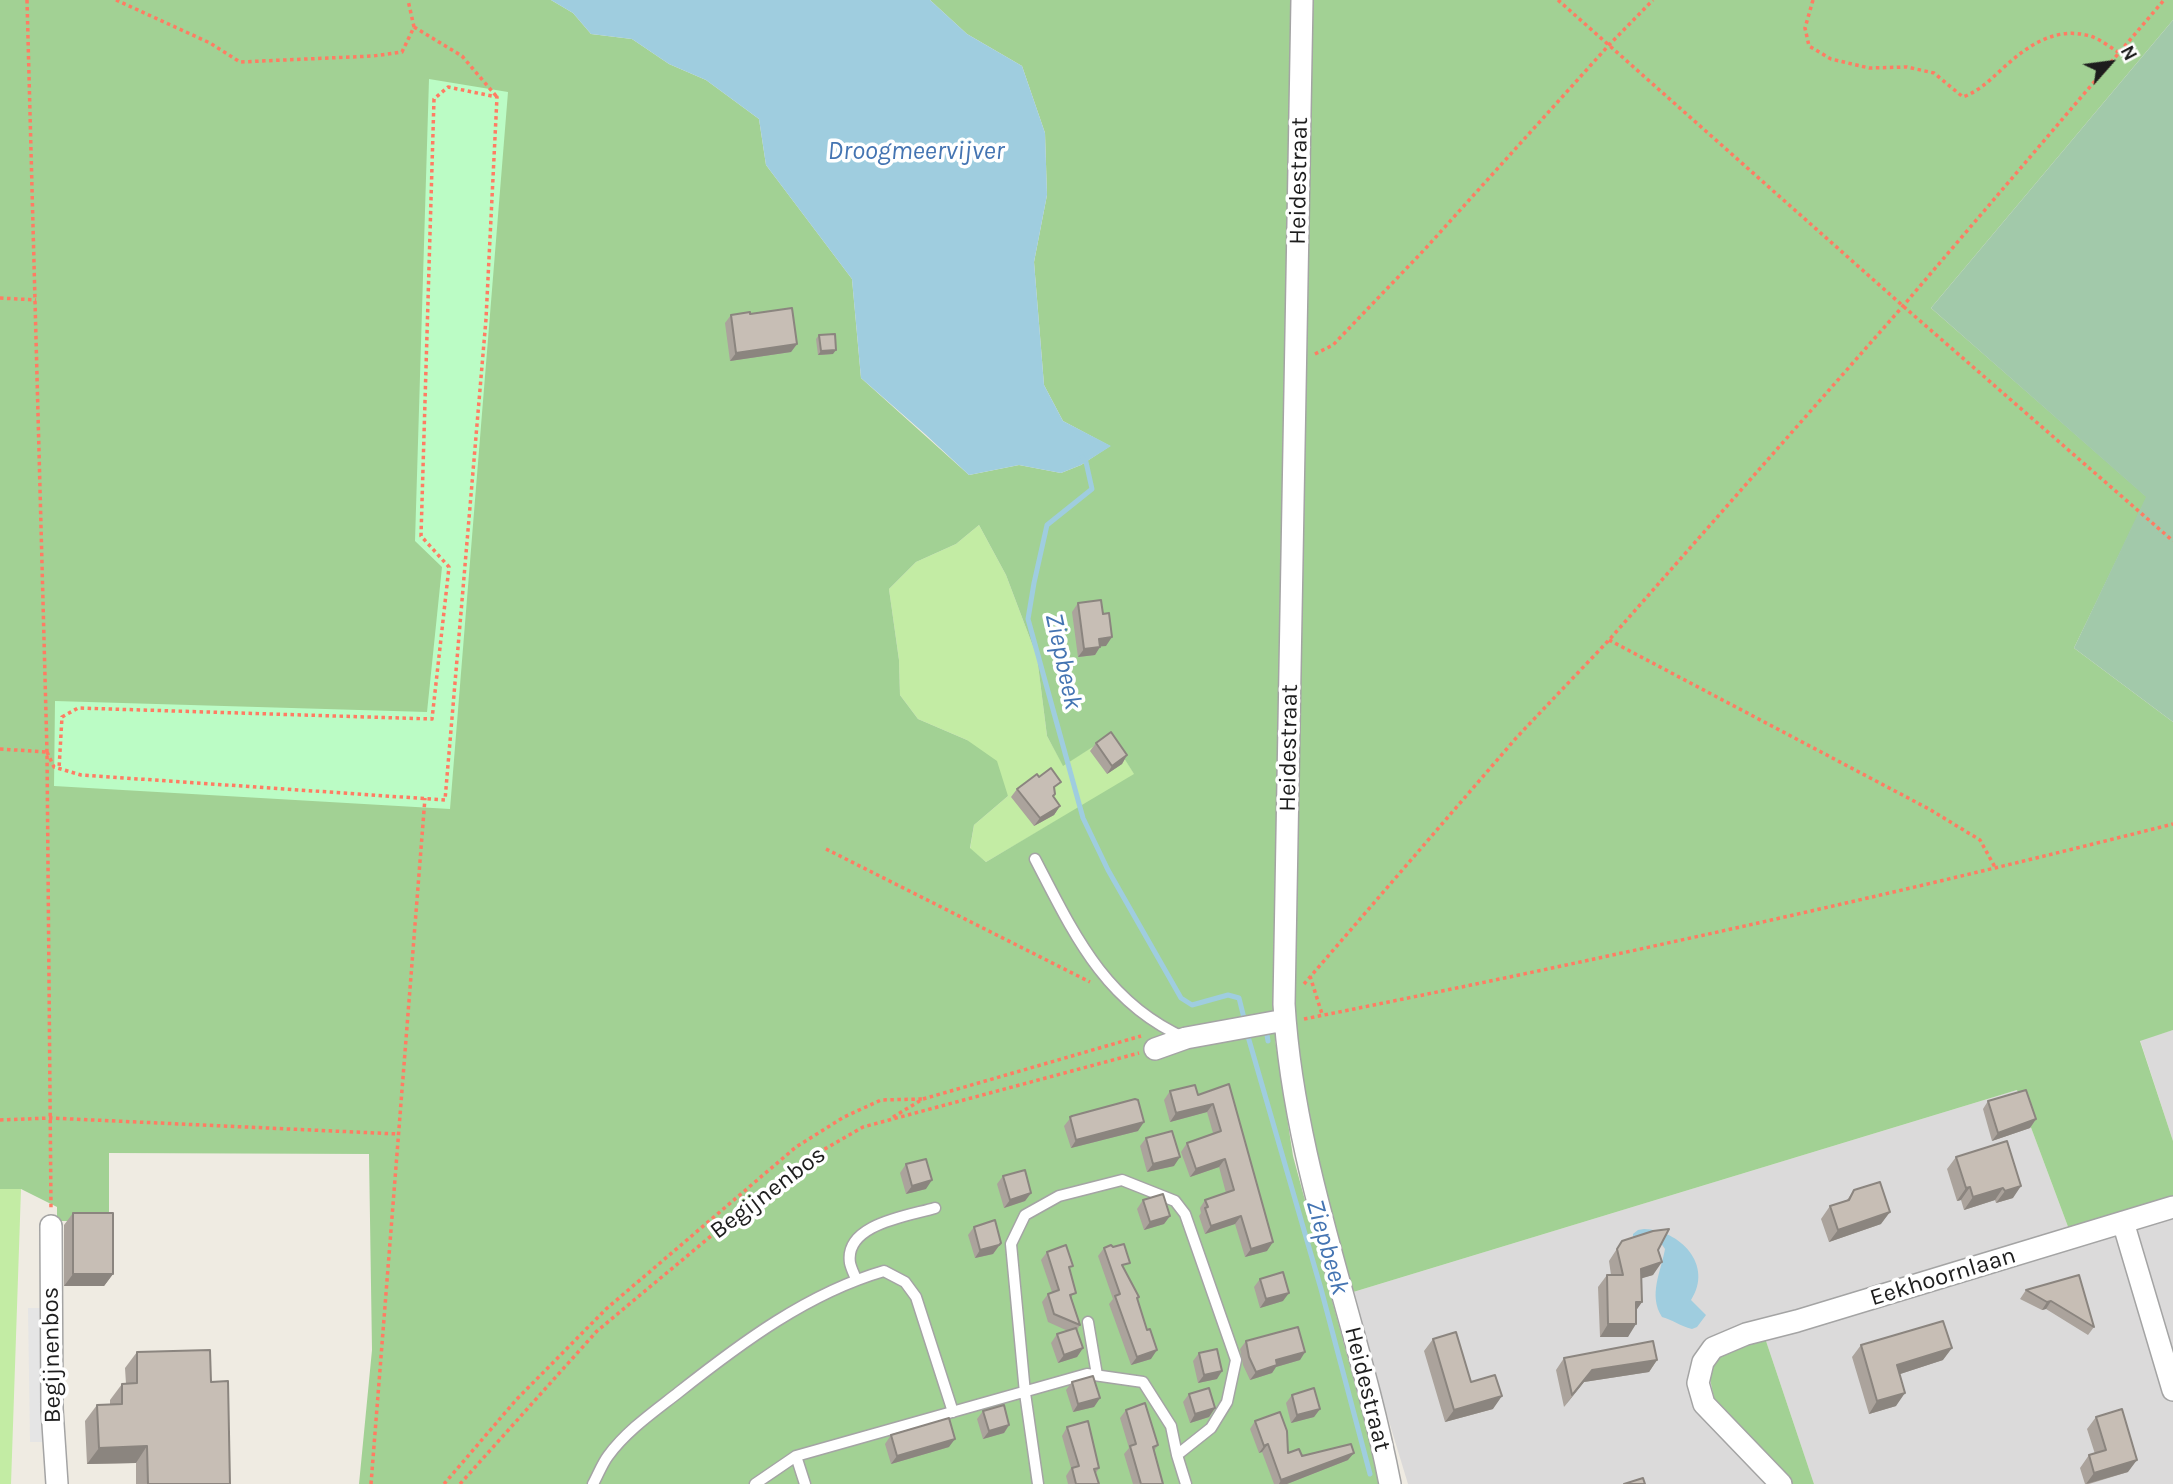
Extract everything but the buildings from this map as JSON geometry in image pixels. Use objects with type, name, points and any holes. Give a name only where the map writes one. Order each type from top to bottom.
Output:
[{"type":"street","name":"Heidestraat","points":[[1302,0],[1285,1020],[1292,1083],[1304,1148],[1380,1429],[1390,1484]]},
{"type":"street","points":[[1170,1043],[1285,1020]]},
{"type":"street","name":"Eekhoornlaan","points":[[1781,1484],[1704,1404],[1698,1383],[1703,1362],[1713,1348],[1746,1334],[2173,1207]]},
{"type":"street","points":[[2123,1223],[2173,1390]]},
{"type":"street","name":"Begijnenbos","points":[[51,1226],[51,1409],[57,1484]]},
{"type":"lane","points":[[1035,859],[1076,938],[1096,968],[1164,1029],[1170,1043]]},
{"type":"lane","points":[[1038,1484],[1025,1392],[1011,1244],[1025,1215],[1059,1196],[1122,1180],[1175,1201],[1185,1214],[1236,1360],[1227,1402],[1211,1428],[1177,1455]]},
{"type":"lane","points":[[856,1279],[850,1261],[854,1241],[868,1228],[935,1208]]},
{"type":"lane","points":[[593,1484],[608,1456],[640,1422],[730,1351],[828,1291],[884,1271],[905,1282],[916,1297],[953,1412]]},
{"type":"lane","points":[[1088,1322],[1097,1375]]},
{"type":"lane","points":[[755,1484],[796,1456],[1087,1374],[1143,1382],[1171,1426],[1186,1484]]},
{"type":"lane","points":[[796,1456],[805,1484]]},
{"type":"path","points":[[27,0],[47,752],[51,1226]]},
{"type":"path","points":[[116,0],[209,43],[240,62],[373,56],[402,52],[414,27],[408,1]]},
{"type":"path","points":[[1558,0],[2173,541]]},
{"type":"path","points":[[1296,355],[1317,354],[1333,345],[1425,249],[1653,0]]},
{"type":"path","points":[[1813,0],[1805,28],[1809,46],[1831,59],[1869,68],[1907,66],[1934,73],[1963,97],[1977,92],[2013,59],[2049,35],[2065,33],[2091,36],[2118,52]]},
{"type":"path","points":[[1302,986],[1517,737],[1609,640],[1903,306],[2164,0]]},
{"type":"path","points":[[47,752],[54,767],[81,775],[445,800],[486,319],[497,97],[462,56],[414,27]]},
{"type":"path","points":[[60,769],[62,717],[78,708],[432,719],[449,567],[421,536],[434,99],[448,87],[497,97]]},
{"type":"path","points":[[0,298],[36,300]]},
{"type":"path","points":[[1609,640],[1980,840],[1996,869]]},
{"type":"path","points":[[0,749],[47,752]]},
{"type":"path","points":[[371,1484],[425,798]]},
{"type":"path","points":[[1285,1020],[1547,971],[1996,869],[2173,824]]},
{"type":"path","points":[[826,849],[1094,984]]},
{"type":"path","points":[[1310,976],[1322,1015]]},
{"type":"path","points":[[444,1484],[516,1400],[606,1309],[796,1147],[844,1117],[881,1100],[923,1099],[1145,1035],[1170,1043]]},
{"type":"path","name":"Begijnenbos","points":[[460,1484],[597,1331],[795,1166],[863,1127],[1170,1043]]},
{"type":"path","points":[[888,1120],[923,1099]]},
{"type":"path","points":[[0,1120],[50,1118],[398,1134]]},
{"type":"shaded area","points":[[2173,1030],[2173,1141],[2140,1040]]},
{"type":"shaded area","points":[[2017,1090],[2070,1232],[2173,1197],[2173,1484],[1814,1484],[1765,1338],[1715,1403],[1792,1484],[1408,1484],[1350,1293]]},
{"type":"shaded area","points":[[28,1308],[41,1308],[43,1442],[30,1442]]},
{"type":"green space","points":[[0,0],[551,0],[573,13],[591,34],[632,39],[669,64],[706,80],[759,119],[766,165],[852,279],[861,378],[969,475],[1019,465],[1061,473],[1081,465],[1110,446],[1063,421],[1044,385],[1034,262],[1047,195],[1045,133],[1022,66],[967,34],[930,0],[2173,0],[2173,20],[1931,308],[2147,497],[2074,648],[2173,722],[2173,1030],[2140,1041],[2173,1141],[2173,1197],[2070,1232],[2017,1090],[1350,1293],[1312,1153],[1294,1036],[1275,1039],[1293,1156],[1382,1484],[359,1484],[372,1350],[369,1154],[109,1153],[109,1221],[57,1221],[57,1207],[21,1189],[0,1189]],"holes":[[[979,525],[1006,575],[1037,657],[1047,736],[1063,766],[1110,736],[1134,774],[986,862],[970,848],[974,825],[1008,796],[997,761],[967,740],[918,719],[900,695],[899,660],[889,589],[916,562],[956,544]]]},
{"type":"green space","points":[[2173,20],[2173,722],[2074,648],[2146,497],[1931,308]]},
{"type":"green space","points":[[429,79],[508,92],[450,809],[54,786],[55,701],[427,712],[442,567],[415,541]]},
{"type":"green space","points":[[979,525],[1006,575],[1037,657],[1047,736],[1063,765],[1110,736],[1135,775],[986,862],[970,849],[974,825],[1008,796],[967,740],[918,719],[900,695],[899,660],[889,589],[916,562],[956,544]]},
{"type":"green space","points":[[0,1189],[21,1189],[11,1484],[0,1484]]},
{"type":"green space","points":[[1765,1338],[1814,1484],[1792,1484],[1715,1403],[1709,1374],[1720,1353]]},
{"type":"water","name":"Droogmeervijver","points":[[551,0],[930,0],[967,34],[1022,66],[1045,133],[1047,195],[1034,262],[1044,385],[1063,421],[1111,446],[1081,465],[1061,473],[1019,465],[969,475],[861,378],[852,279],[766,165],[759,119],[706,80],[669,64],[632,39],[591,34],[573,13]]},
{"type":"water","points":[[1644,1229],[1670,1236],[1690,1252],[1696,1262],[1697,1287],[1691,1300],[1706,1315],[1697,1327],[1692,1329],[1662,1317],[1656,1292],[1665,1249],[1658,1239],[1633,1239],[1633,1234]]},
{"type":"waterway","name":"Ziepbeek","points":[[1082,457],[1086,462],[1092,489],[1047,525],[1028,619],[1083,818],[1108,870],[1181,998],[1192,1005],[1228,995],[1239,998],[1244,1018]]},
{"type":"waterway","points":[[1266,1029],[1268,1041]]},
{"type":"waterway","name":"Ziepbeek","points":[[1247,1033],[1321,1289],[1370,1474]]}]
